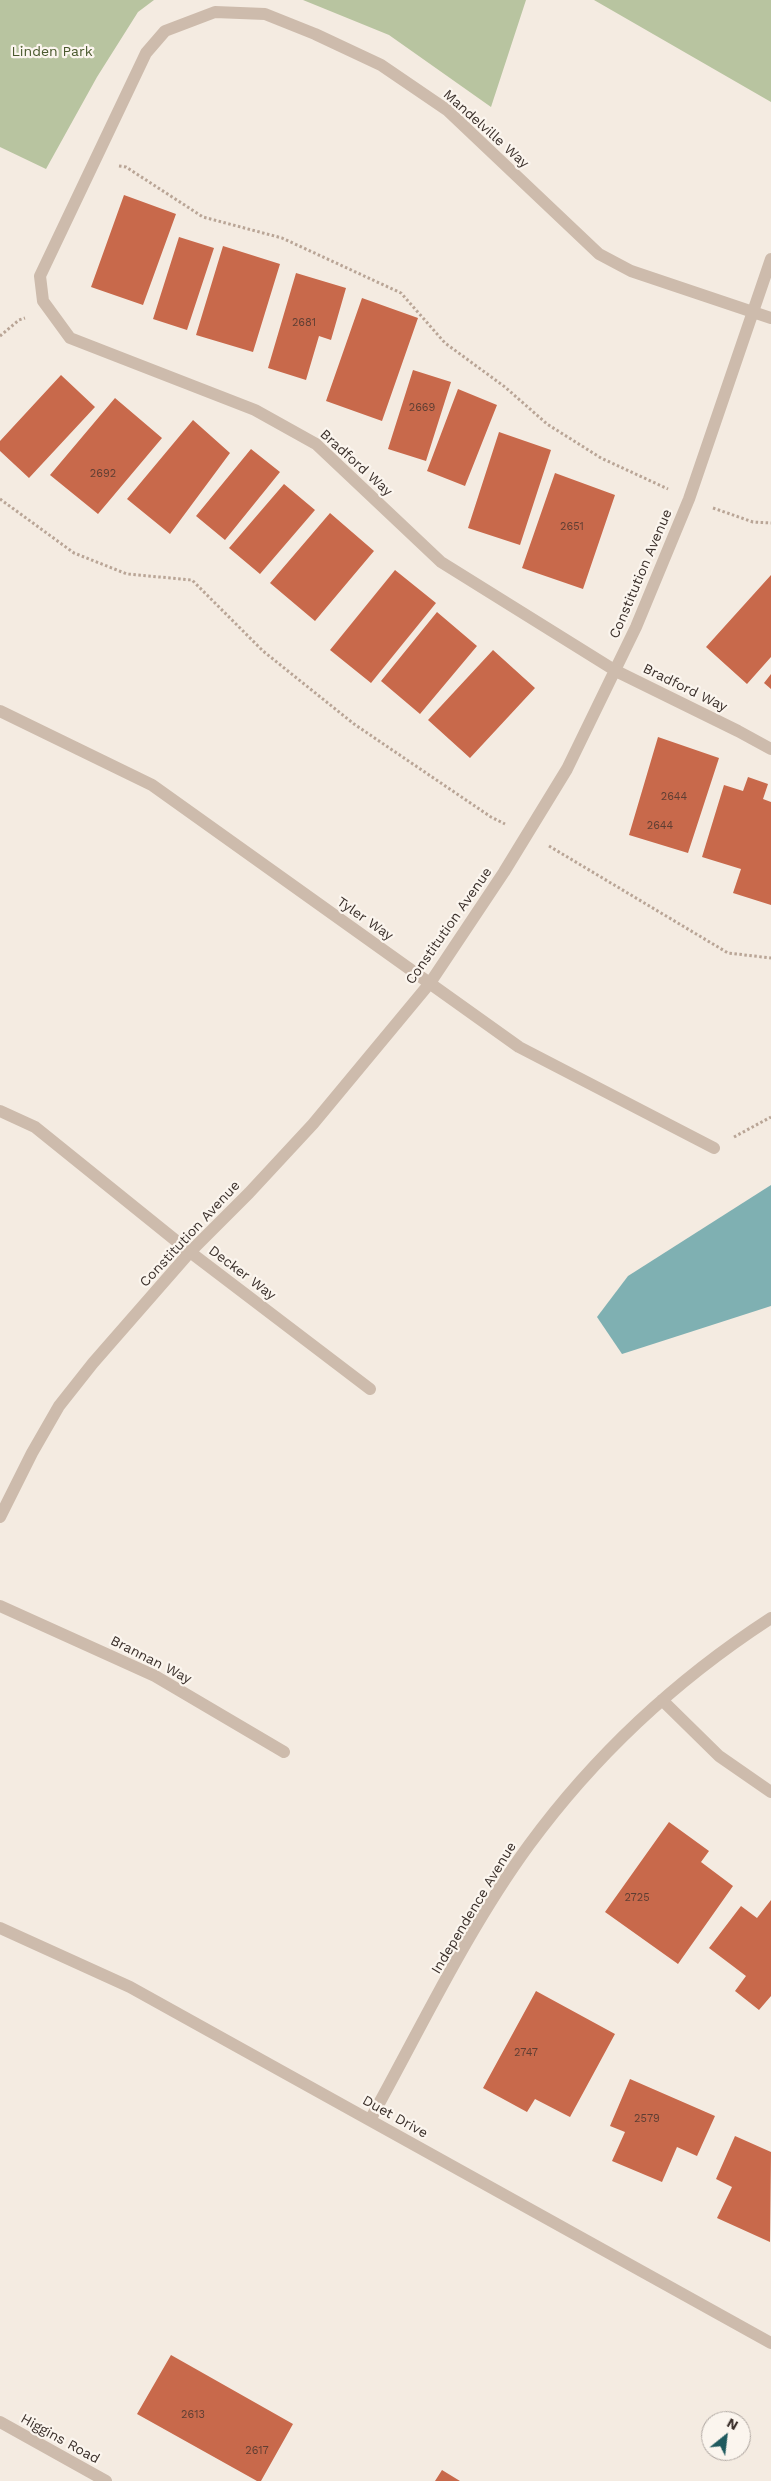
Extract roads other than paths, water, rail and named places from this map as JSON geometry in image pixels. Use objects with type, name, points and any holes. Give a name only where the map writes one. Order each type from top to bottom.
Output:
[{"type":"street","name":"Mandelville Way","points":[[94,161],[146,53],[166,31],[216,12],[265,14],[381,65],[447,110],[599,254],[631,271],[771,318]]},
{"type":"street","name":"Bradford Way","points":[[94,161],[40,276],[42,301],[70,338],[255,410],[316,444],[441,562],[616,671],[738,731],[771,750]]},
{"type":"street","name":"Constitution Avenue","points":[[0,1517],[28,1461],[59,1406],[93,1362],[190,1252],[249,1193],[313,1124],[430,983],[527,835],[567,769],[616,671],[689,499],[771,259]]},
{"type":"street","name":"Tyler Way","points":[[0,711],[152,786],[519,1047],[714,1148]]},
{"type":"street","name":"Decker Way","points":[[0,1111],[35,1127],[190,1252],[370,1389]]},
{"type":"street","name":"Brannan Way","points":[[0,1606],[155,1676],[284,1752]]},
{"type":"street","name":"Independence Avenue","points":[[370,2120],[468,1942],[529,1845],[587,1773],[628,1730],[728,1647],[771,1618]]},
{"type":"street","points":[[662,1700],[719,1756],[771,1792]]},
{"type":"street","name":"Duet Drive","points":[[0,1928],[130,1986],[771,2343]]},
{"type":"street","name":"Higgins Road","points":[[0,2422],[106,2481]]},
{"type":"water","points":[[771,1185],[771,1306],[622,1354],[597,1317],[628,1276]]},
{"type":"park label","name":"Linden Park","points":[[52,52]]}]
